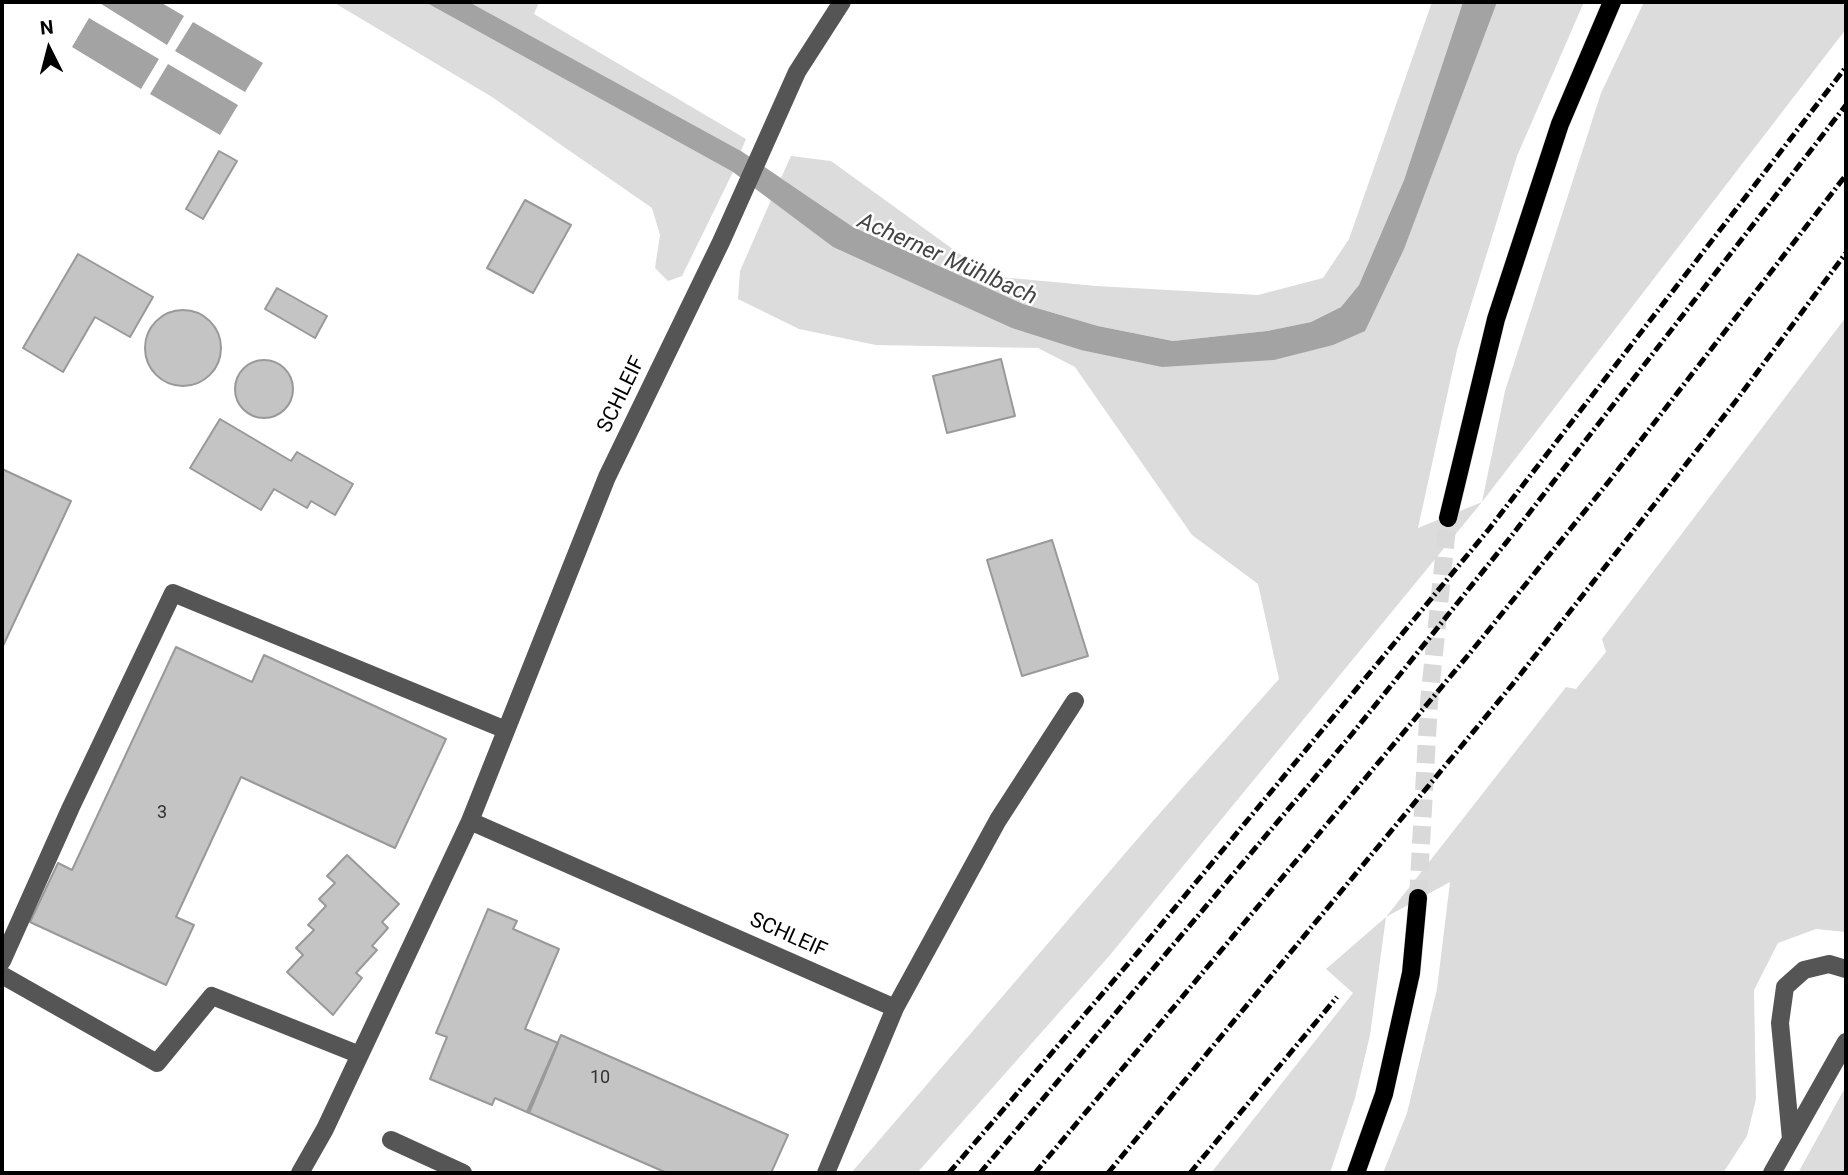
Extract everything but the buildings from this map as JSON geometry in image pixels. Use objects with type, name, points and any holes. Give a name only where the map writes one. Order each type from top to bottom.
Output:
[{"type":"main road","points":[[1448,518],[1496,319],[1560,124],[1612,2]]},
{"type":"main road","points":[[1356,1173],[1384,1094],[1411,973],[1418,898]]},
{"type":"street","name":"SCHLEIF","points":[[300,1173],[360,1055],[470,821],[607,477],[721,242],[797,72],[842,2]]},
{"type":"street","points":[[2,961],[71,807],[173,593],[506,730]]},
{"type":"street","points":[[826,1173],[895,1008],[998,820],[1075,701]]},
{"type":"street","name":"SCHLEIF","points":[[470,821],[895,1008]]},
{"type":"street","points":[[1791,1139],[1780,1023],[1785,987],[1804,970],[1829,964],[1846,969]]},
{"type":"street","points":[[2,975],[157,1063],[212,996],[360,1055]]},
{"type":"street","points":[[1772,1173],[1846,1042]]},
{"type":"street","points":[[391,1140],[464,1173]]},
{"type":"shaded area","points":[[98,2],[160,2],[184,16],[167,45]]},
{"type":"shaded area","points":[[333,2],[425,2],[733,172],[682,276],[668,281],[655,268],[660,235],[652,208],[492,97]]},
{"type":"shaded area","points":[[425,2],[469,2],[741,151],[853,227],[1023,304],[1098,326],[1173,341],[1267,331],[1311,322],[1341,307],[1359,285],[1404,180],[1463,2],[1497,2],[1404,249],[1365,331],[1333,345],[1274,360],[1162,367],[1081,350],[1012,328],[833,247],[733,172]]},
{"type":"shaded area","points":[[469,2],[539,2],[534,14],[746,139],[741,151]]},
{"type":"shaded area","points":[[1432,2],[1463,2],[1404,180],[1359,285],[1341,307],[1311,322],[1267,331],[1173,341],[1098,326],[1023,304],[853,227],[781,178],[791,156],[831,161],[990,276],[1096,286],[1258,295],[1323,278],[1349,239]]},
{"type":"shaded area","points":[[1497,2],[1584,2],[1517,156],[1457,350],[1418,528],[1482,502],[1110,955],[917,1173],[851,1173],[1152,822],[1279,679],[1258,584],[1192,535],[1075,367],[1038,348],[876,345],[799,329],[738,299],[740,271],[771,200],[833,247],[1081,350],[1333,345]]},
{"type":"shaded area","points":[[1644,2],[1846,2],[1846,29],[1482,502],[1505,391],[1601,93]]},
{"type":"shaded area","points":[[89,18],[159,59],[141,89],[72,47]]},
{"type":"shaded area","points":[[193,22],[263,63],[245,92],[175,51]]},
{"type":"shaded area","points":[[168,64],[238,105],[220,135],[150,94]]},
{"type":"shaded area","points":[[1846,317],[1846,932],[1816,929],[1778,943],[1754,990],[1756,1099],[1747,1136],[1723,1173],[1383,1173],[1407,1113],[1437,989],[1450,882],[1386,917],[1566,687],[1576,689],[1606,652],[1602,639]]},
{"type":"shaded area","points":[[1386,917],[1370,1035],[1355,1098],[1330,1173],[1211,1173],[1353,993],[1326,969]]},
{"type":"shaded area","points":[[1846,1086],[1846,1173],[1798,1173]]},
{"type":"tunnel","points":[[1418,898],[1429,702],[1448,518]]},
{"type":"railway","points":[[949,1173],[1139,951],[1489,529],[1846,67]]},
{"type":"railway","points":[[980,1173],[1352,734],[1509,539],[1846,105]]},
{"type":"railway","points":[[1035,1173],[1470,653],[1610,480],[1846,175]]},
{"type":"railway","points":[[1108,1173],[1512,685],[1735,402],[1846,253]]},
{"type":"railway","points":[[1190,1173],[1337,997]]},
{"type":"water label","name":"Acherner Mühlbach","points":[[947,260]]}]
